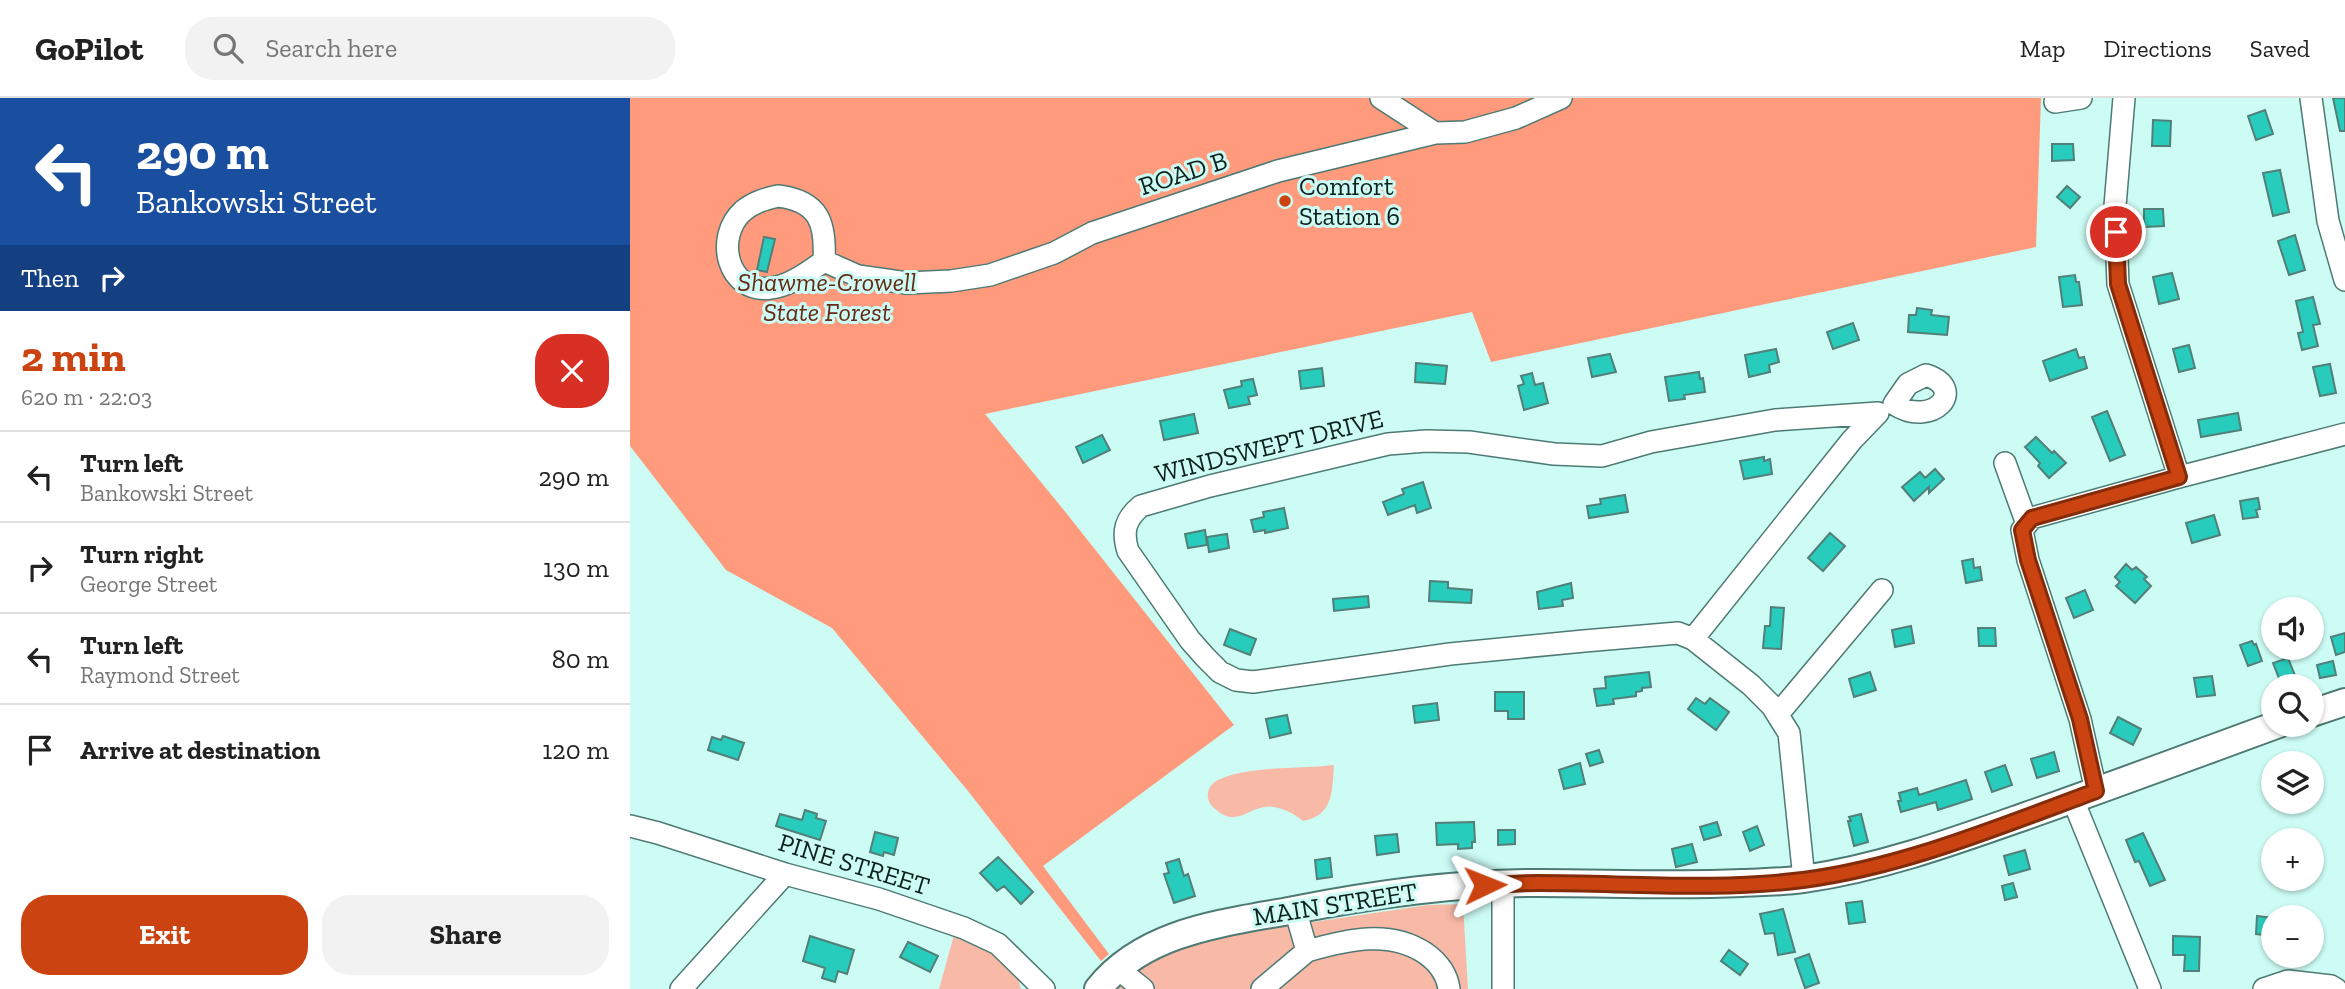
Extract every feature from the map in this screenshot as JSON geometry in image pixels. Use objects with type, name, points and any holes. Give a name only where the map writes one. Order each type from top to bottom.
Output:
[{"type":"main road","points":[[2324,709],[2345,702]]},
{"type":"main road","name":"MAIN STREET","points":[[1098,989],[1117,968],[1163,941],[1225,922],[1378,894],[1536,883],[1686,886],[1804,879],[1882,864],[1954,841],[2261,731]]},
{"type":"street","points":[[1381,98],[1435,133]]},
{"type":"street","name":"ROAD B","points":[[824,261],[858,276],[907,283],[951,281],[990,275],[1055,253],[1092,233],[1278,171],[1435,133],[1465,132],[1516,118],[1561,98]]},
{"type":"street","points":[[2055,102],[2081,98]]},
{"type":"street","points":[[2124,98],[2115,206],[2118,284],[2179,477]]},
{"type":"street","points":[[2311,98],[2328,221],[2345,280]]},
{"type":"street","points":[[778,196],[793,198],[817,215],[823,227],[824,261],[799,278],[772,288],[755,288],[741,280],[728,264],[729,235],[735,220],[759,201],[778,196]]},
{"type":"street","name":"WINDSWEPT DRIVE","points":[[1886,409],[1852,440],[1693,639],[1678,633],[1584,641],[1450,654],[1253,682],[1236,680],[1220,673],[1190,640],[1133,558],[1124,538],[1125,529],[1133,513],[1142,506],[1210,486],[1388,444],[1469,442],[1554,454],[1602,456],[1651,442],[1775,420],[1886,409]]},
{"type":"street","points":[[2150,989],[2084,795],[2080,719],[2028,560],[2022,530],[2032,518],[2345,434]]},
{"type":"street","points":[[2005,463],[2027,524]]},
{"type":"street","points":[[1778,714],[1882,590]]},
{"type":"street","points":[[1693,639],[1751,685],[1778,714],[1789,733],[1804,879]]},
{"type":"street","name":"PINE STREET","points":[[630,826],[785,874],[879,899],[982,935],[998,944],[1044,989]]},
{"type":"street","points":[[681,989],[785,874]]},
{"type":"street","points":[[1503,885],[1503,989]]},
{"type":"street","points":[[1295,909],[1307,951]]},
{"type":"street","points":[[1262,989],[1307,951],[1351,940],[1393,940],[1413,946],[1430,956],[1441,968],[1449,989]]},
{"type":"street","points":[[1117,968],[1143,989]]},
{"type":"street","points":[[2264,989],[2288,981],[2336,989]]},
{"type":"shaded area","points":[[1334,765],[1331,793],[1326,808],[1313,818],[1303,821],[1290,812],[1274,807],[1230,817],[1214,808],[1208,800],[1208,792],[1213,783],[1231,775],[1269,769]]},
{"type":"shaded area","points":[[1463,904],[1468,989],[1114,989],[1149,958],[1192,940],[1428,905]]},
{"type":"shaded area","points":[[954,935],[985,948],[1004,961],[1017,978],[1021,989],[939,989]]},
{"type":"green space","name":"Shawme-Crowell State Forest","points":[[630,98],[2041,98],[2036,247],[1491,362],[1472,312],[985,414],[1234,725],[1043,866],[1109,954],[1101,961],[968,791],[832,628],[726,570],[630,446]]},
{"type":"building","points":[[2333,98],[2345,98],[2345,131],[2340,131]]},
{"type":"building","points":[[2265,110],[2273,134],[2256,140],[2248,116]]},
{"type":"building","points":[[2153,120],[2171,121],[2170,146],[2152,146]]},
{"type":"building","points":[[2052,144],[2073,144],[2074,160],[2052,161]]},
{"type":"building","points":[[2280,170],[2289,212],[2273,216],[2263,173]]},
{"type":"building","points":[[2067,186],[2080,197],[2070,208],[2057,197]]},
{"type":"building","points":[[2144,209],[2163,209],[2164,226],[2144,227]]},
{"type":"building","points":[[2295,235],[2305,270],[2289,275],[2278,241]]},
{"type":"building","points":[[764,237],[775,239],[767,272],[757,270]]},
{"type":"building","points":[[2172,273],[2179,299],[2159,304],[2153,277]]},
{"type":"building","points":[[2075,275],[2076,282],[2079,282],[2082,305],[2063,307],[2059,277]]},
{"type":"building","points":[[2313,297],[2320,324],[2313,325],[2318,346],[2302,350],[2298,333],[2303,332],[2296,301]]},
{"type":"building","points":[[1917,308],[1932,310],[1931,315],[1949,317],[1947,335],[1908,332],[1909,315],[1916,315]]},
{"type":"building","points":[[1853,323],[1859,340],[1833,349],[1827,332]]},
{"type":"building","points":[[2189,345],[2195,368],[2179,372],[2173,349]]},
{"type":"building","points":[[1776,349],[1779,362],[1769,365],[1770,372],[1749,377],[1745,355]]},
{"type":"building","points":[[2076,349],[2079,358],[2084,357],[2087,368],[2050,381],[2043,361]]},
{"type":"building","points":[[1610,354],[1616,372],[1592,377],[1588,358]]},
{"type":"building","points":[[1416,363],[1447,366],[1445,384],[1415,382]]},
{"type":"building","points":[[2330,364],[2336,393],[2320,396],[2313,367]]},
{"type":"building","points":[[1322,368],[1324,386],[1301,389],[1299,371]]},
{"type":"building","points":[[1699,372],[1700,379],[1703,378],[1705,392],[1684,395],[1685,399],[1669,401],[1665,377]]},
{"type":"building","points":[[1532,373],[1535,385],[1543,383],[1548,403],[1524,410],[1518,386],[1524,384],[1521,376]]},
{"type":"building","points":[[1253,379],[1257,395],[1248,397],[1250,404],[1229,408],[1224,390],[1242,386],[1241,381]]},
{"type":"building","points":[[2107,411],[2125,455],[2110,461],[2092,417]]},
{"type":"building","points":[[2238,413],[2241,430],[2201,437],[2198,420]]},
{"type":"building","points":[[1194,414],[1198,433],[1164,440],[1160,421]]},
{"type":"building","points":[[1102,435],[1110,450],[1083,463],[1076,447]]},
{"type":"building","points":[[2036,437],[2066,463],[2049,478],[2025,447]]},
{"type":"building","points":[[1764,457],[1764,461],[1770,459],[1772,474],[1744,479],[1740,461]]},
{"type":"building","points":[[1935,469],[1944,479],[1929,493],[1929,487],[1914,501],[1902,487],[1920,472],[1925,478]]},
{"type":"building","points":[[1423,482],[1431,508],[1417,513],[1415,505],[1388,515],[1383,502],[1404,494],[1402,489]]},
{"type":"building","points":[[1625,495],[1628,512],[1589,518],[1587,506],[1601,504],[1600,499]]},
{"type":"building","points":[[2258,498],[2258,517],[2243,519],[2240,501]]},
{"type":"building","points":[[1284,508],[1288,528],[1265,533],[1265,530],[1254,532],[1251,520],[1264,517],[1263,512]]},
{"type":"building","points":[[2214,515],[2220,535],[2192,543],[2186,523]]},
{"type":"building","points":[[1205,530],[1207,545],[1188,548],[1185,534]]},
{"type":"building","points":[[1830,533],[1845,546],[1823,571],[1808,558]]},
{"type":"building","points":[[1227,534],[1229,548],[1209,552],[1207,537]]},
{"type":"building","points":[[1973,559],[1974,568],[1980,567],[1982,580],[1966,583],[1962,561]]},
{"type":"building","points":[[2126,564],[2132,570],[2136,567],[2147,577],[2144,579],[2151,586],[2135,603],[2116,586],[2120,582],[2115,577]]},
{"type":"building","points":[[1430,581],[1448,582],[1448,588],[1472,590],[1471,603],[1429,601]]},
{"type":"building","points":[[1571,583],[1573,598],[1562,600],[1563,606],[1539,609],[1537,592]]},
{"type":"building","points":[[2085,590],[2093,610],[2074,618],[2066,598]]},
{"type":"building","points":[[1368,596],[1369,607],[1334,611],[1333,599]]},
{"type":"building","points":[[1771,607],[1784,608],[1781,649],[1763,648],[1765,626],[1770,626]]},
{"type":"building","points":[[1911,626],[1914,643],[1895,647],[1892,630]]},
{"type":"building","points":[[1978,628],[1995,628],[1996,646],[1979,646]]},
{"type":"building","points":[[1230,629],[1256,639],[1250,655],[1224,645]]},
{"type":"building","points":[[2345,633],[2345,652],[2336,655],[2331,637]]},
{"type":"building","points":[[2252,641],[2256,644],[2262,661],[2248,666],[2240,645]]},
{"type":"building","points":[[2289,660],[2294,674],[2277,674],[2273,663]]},
{"type":"building","points":[[2333,661],[2336,675],[2324,677],[2324,674],[2319,674],[2317,665]]},
{"type":"building","points":[[1649,672],[1651,687],[1642,688],[1642,691],[1636,692],[1636,696],[1613,699],[1614,704],[1597,706],[1594,689],[1606,688],[1605,677]]},
{"type":"building","points":[[1870,672],[1876,690],[1854,697],[1849,679]]},
{"type":"building","points":[[2212,676],[2215,695],[2197,697],[2194,678]]},
{"type":"building","points":[[1495,692],[1524,692],[1524,719],[1508,719],[1508,711],[1495,711]]},
{"type":"building","points":[[1696,698],[1705,704],[1710,698],[1729,712],[1716,730],[1688,709]]},
{"type":"building","points":[[1437,703],[1439,720],[1415,723],[1413,706]]},
{"type":"building","points":[[1287,715],[1291,733],[1270,738],[1266,719]]},
{"type":"building","points":[[2118,717],[2141,729],[2133,745],[2110,733]]},
{"type":"building","points":[[723,736],[744,743],[738,760],[708,750],[712,737],[721,740]]},
{"type":"building","points":[[1599,750],[1603,762],[1590,766],[1586,754]]},
{"type":"building","points":[[2054,752],[2059,771],[2037,778],[2031,759]]},
{"type":"building","points":[[1580,763],[1585,784],[1564,789],[1559,770]]},
{"type":"building","points":[[2005,765],[2012,785],[1992,792],[1985,772]]},
{"type":"building","points":[[1966,780],[1972,799],[1938,810],[1936,802],[1901,812],[1899,793],[1917,788],[1919,795]]},
{"type":"building","points":[[805,810],[826,821],[820,840],[776,826],[780,814],[802,820]]},
{"type":"building","points":[[1861,814],[1868,842],[1854,846],[1848,821],[1851,821],[1849,817]]},
{"type":"building","points":[[1474,822],[1475,842],[1472,842],[1472,848],[1458,849],[1458,844],[1437,845],[1436,823]]},
{"type":"building","points":[[1717,822],[1721,835],[1704,840],[1700,827]]},
{"type":"building","points":[[1757,826],[1764,845],[1750,851],[1743,832]]},
{"type":"building","points":[[1498,830],[1515,830],[1515,844],[1498,845]]},
{"type":"building","points":[[875,832],[898,838],[894,855],[884,852],[883,856],[870,852]]},
{"type":"building","points":[[2143,833],[2165,880],[2150,886],[2139,861],[2135,862],[2126,840]]},
{"type":"building","points":[[1397,834],[1399,852],[1377,855],[1375,836]]},
{"type":"building","points":[[1692,844],[1697,862],[1676,867],[1672,849]]},
{"type":"building","points":[[2025,850],[2030,869],[2009,875],[2004,856]]},
{"type":"building","points":[[998,857],[1033,892],[1021,904],[1004,886],[997,891],[980,873]]},
{"type":"building","points":[[1330,858],[1332,877],[1317,879],[1315,860]]},
{"type":"building","points":[[1179,859],[1184,876],[1188,874],[1195,896],[1174,903],[1164,874],[1169,873],[1166,863]]},
{"type":"building","points":[[2013,883],[2017,897],[2005,900],[2002,886]]},
{"type":"building","points":[[1862,901],[1865,922],[1849,924],[1846,903]]},
{"type":"building","points":[[1783,909],[1795,952],[1778,955],[1774,933],[1765,934],[1760,914]]},
{"type":"building","points":[[2257,916],[2261,916],[2261,935],[2256,934]]},
{"type":"building","points":[[810,936],[854,950],[847,974],[838,971],[835,982],[822,978],[825,968],[803,961]]},
{"type":"building","points":[[2173,936],[2200,937],[2199,971],[2184,971],[2185,955],[2173,955]]},
{"type":"building","points":[[908,942],[938,956],[930,972],[900,957]]},
{"type":"building","points":[[1729,950],[1748,964],[1740,975],[1721,961]]},
{"type":"building","points":[[1809,954],[1819,983],[1805,988],[1795,959]]},
{"type":"place","name":"Comfort Station 6","points":[[1285,201]]},
{"type":"route","points":[[1485,885],[1536,883],[1686,886],[1804,879],[1882,864],[2096,791],[2080,719],[2028,560],[2022,530],[2032,518],[2179,477],[2118,284],[2116,232]]}]
